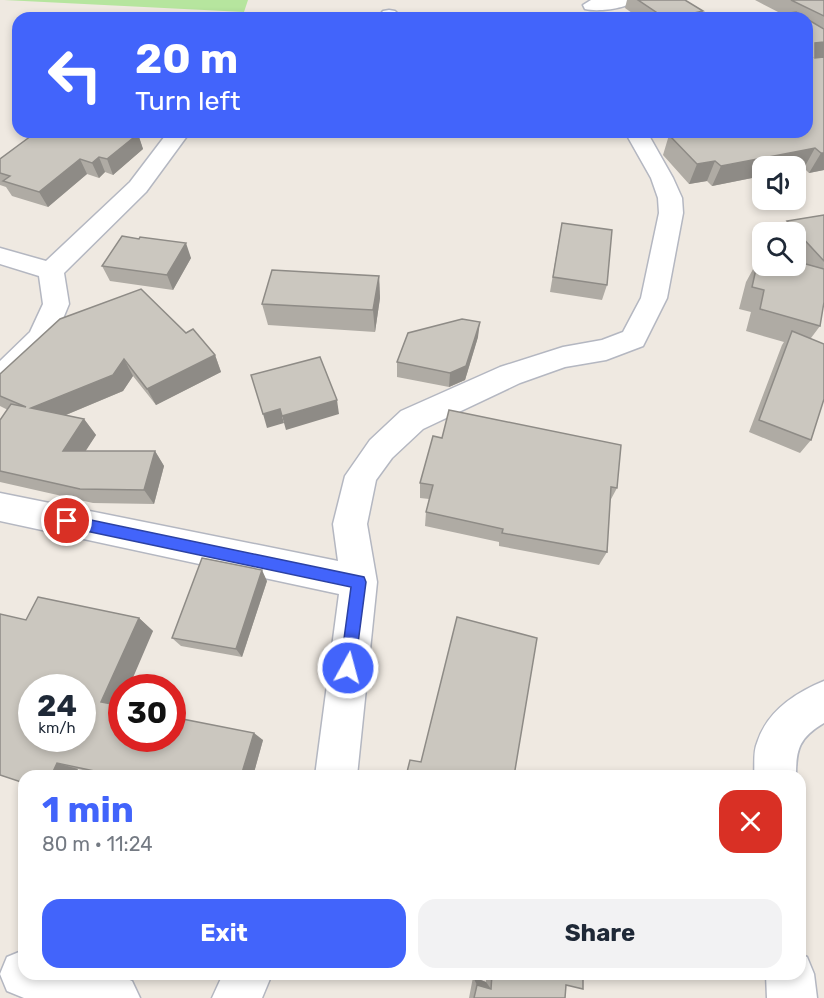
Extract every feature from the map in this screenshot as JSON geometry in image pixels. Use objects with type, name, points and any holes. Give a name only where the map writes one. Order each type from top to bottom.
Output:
[{"type":"street","points":[[590,8],[627,0]]},
{"type":"street","points":[[51,271],[138,187],[175,138]]},
{"type":"street","points":[[337,770],[359,582],[350,524],[361,476],[381,449],[412,420],[510,375],[563,357],[606,350],[633,339],[654,298],[671,213],[670,198],[662,178],[639,138]]},
{"type":"street","points":[[0,256],[51,271]]},
{"type":"street","points":[[0,379],[41,338],[56,304],[51,271]]},
{"type":"street","points":[[0,507],[359,582]]},
{"type":"street","points":[[775,770],[776,746],[798,716],[824,701]]},
{"type":"street","points":[[0,967],[18,972]]},
{"type":"street","points":[[47,980],[115,998]]},
{"type":"street","points":[[237,998],[245,980]]},
{"type":"street","points":[[790,980],[792,998]]},
{"type":"green space","points":[[4,0],[248,0],[244,12]]},
{"type":"building","points":[[638,0],[685,0],[703,11],[699,12],[656,12]]},
{"type":"building","points":[[791,0],[824,0],[824,16]]},
{"type":"building","points":[[813,23],[824,29],[824,42],[815,43],[815,58],[824,57],[824,153],[815,148],[773,156],[752,156],[752,160],[721,166],[715,161],[697,164],[672,138],[813,138]]},
{"type":"building","points":[[28,138],[133,138],[107,159],[99,157],[92,163],[80,159],[39,192],[3,181],[10,176],[0,173],[0,159]]},
{"type":"building","points":[[824,215],[824,261],[806,242],[806,222],[787,221]]},
{"type":"building","points":[[562,223],[612,230],[607,285],[553,277]]},
{"type":"building","points":[[122,236],[186,243],[167,275],[102,266]]},
{"type":"building","points":[[806,264],[824,269],[824,302],[820,326],[760,309],[764,290],[752,287],[754,276],[806,276]]},
{"type":"building","points":[[272,270],[379,276],[373,310],[262,304]]},
{"type":"building","points":[[141,289],[186,333],[193,329],[215,355],[147,389],[124,359],[113,375],[31,408],[84,419],[63,451],[155,451],[144,490],[80,489],[0,471],[0,420],[11,404],[26,407],[0,396],[0,374],[60,319]]},
{"type":"building","points":[[462,319],[480,322],[466,366],[450,373],[397,362],[408,333]]},
{"type":"building","points":[[792,331],[824,344],[824,399],[811,440],[759,420]]},
{"type":"building","points":[[320,357],[337,400],[282,416],[280,409],[263,414],[251,375]]},
{"type":"building","points":[[449,410],[621,445],[617,488],[611,487],[607,552],[502,533],[503,529],[426,512],[433,485],[420,483],[433,436],[442,438]]},
{"type":"building","points":[[202,558],[262,570],[236,649],[172,638]]},
{"type":"building","points":[[38,597],[139,618],[114,674],[108,674],[108,687],[101,702],[108,703],[108,752],[186,752],[186,720],[254,733],[243,770],[90,770],[57,763],[54,770],[18,770],[18,781],[0,775],[0,614],[26,620]]},
{"type":"building","points":[[457,617],[537,638],[515,770],[408,770],[410,760],[421,762]]},
{"type":"building","points":[[492,980],[583,980],[583,989],[566,985],[565,998],[474,998],[477,985],[491,989]]},
{"type":"route","points":[[67,521],[359,582],[348,668]]}]
